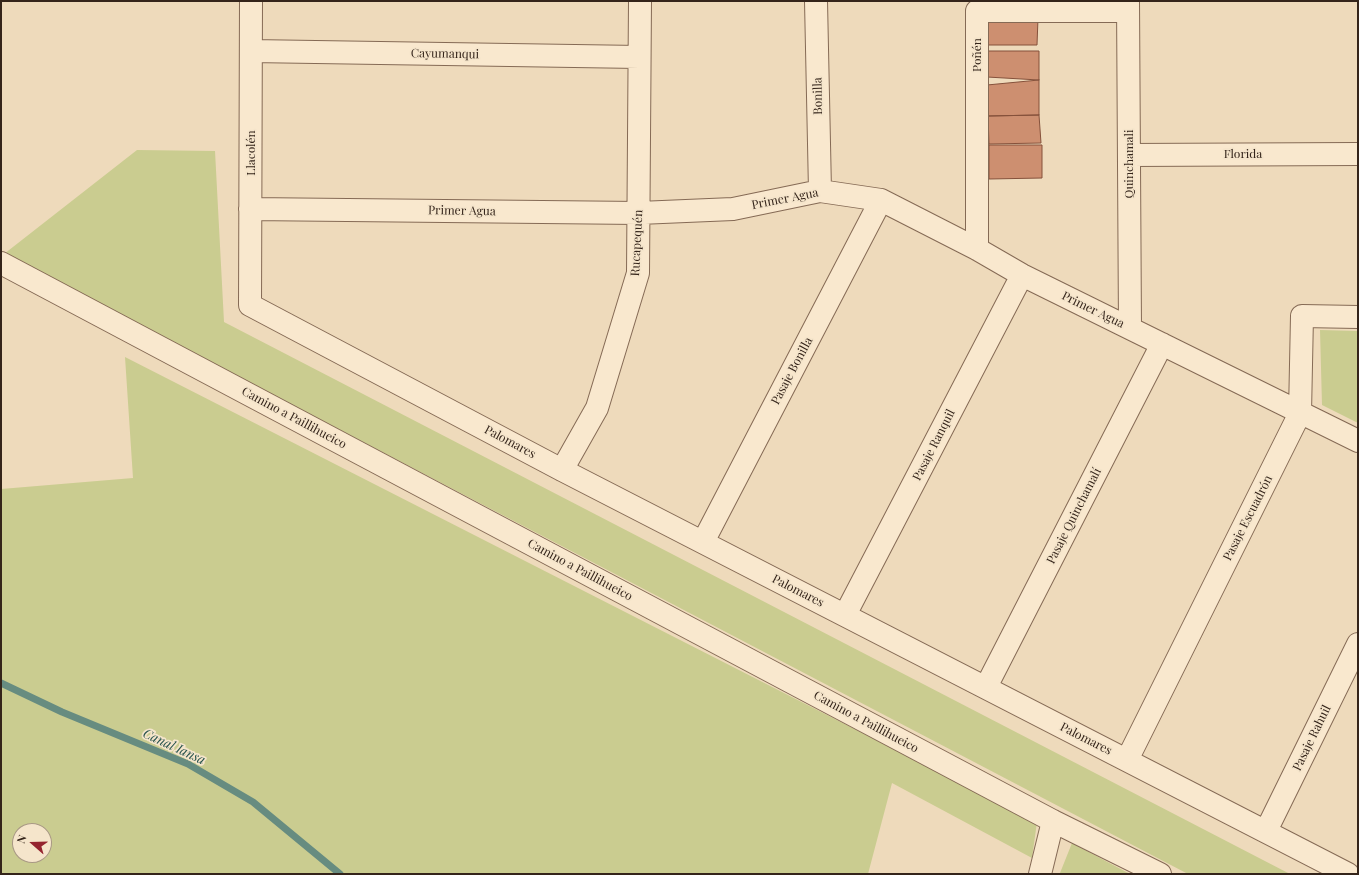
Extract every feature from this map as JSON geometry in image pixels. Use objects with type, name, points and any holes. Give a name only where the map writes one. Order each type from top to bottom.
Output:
[{"type":"street","name":"Llacolén","points":[[250,305],[251,1]]},
{"type":"street","name":"Rucapequén","points":[[562,470],[598,408],[638,272],[640,1]]},
{"type":"street","name":"Bonilla","points":[[816,1],[820,191]]},
{"type":"street","name":"Quinchamali","points":[[1128,6],[1130,328]]},
{"type":"street","name":"Poñén","points":[[977,248],[977,12],[1128,6]]},
{"type":"street","name":"Cayumanqui","points":[[251,51],[639,57]]},
{"type":"street","name":"Florida","points":[[1129,155],[1358,154]]},
{"type":"street","name":"Primer Agua","points":[[250,209],[639,213],[733,209],[820,191],[881,200],[977,248],[1022,275],[1358,441]]},
{"type":"street","name":"Pasaje Bonilla","points":[[702,542],[881,200]]},
{"type":"street","name":"Camino a Paillihueico","points":[[1,263],[1053,821],[1160,874]]},
{"type":"street","name":"Pasaje Ranquil","points":[[845,615],[1022,275]]},
{"type":"street","name":"Palomares","points":[[250,305],[562,470],[1348,874]]},
{"type":"street","name":"Pasaje Escuadrón","points":[[1126,760],[1300,413],[1302,316],[1358,317]]},
{"type":"street","name":"Pasaje Quinchamalí","points":[[986,687],[1162,344]]},
{"type":"street","name":"Pasaje Rahuil","points":[[1266,832],[1358,644]]},
{"type":"street","points":[[1040,874],[1053,821]]},
{"type":"green space","points":[[137,150],[215,151],[224,322],[1290,874],[1188,874],[4,254]]},
{"type":"green space","points":[[1320,330],[1358,331],[1358,423],[1322,405]]},
{"type":"green space","points":[[125,357],[1037,822],[1032,858],[892,783],[868,874],[1,874],[1,489],[133,478]]},
{"type":"green space","points":[[1072,843],[1130,874],[1060,873]]},
{"type":"building","points":[[986,18],[1038,18],[1037,45],[988,45]]},
{"type":"building","points":[[986,51],[1039,51],[1039,80],[987,77]]},
{"type":"building","points":[[1039,80],[1039,115],[988,116],[987,85]]},
{"type":"building","points":[[1039,115],[1041,143],[989,144],[988,116]]},
{"type":"building","points":[[989,145],[1042,145],[1042,178],[989,179]]},
{"type":"waterway","name":"Canal Iansa","points":[[1,683],[62,712],[188,764],[253,802],[340,874]]}]
